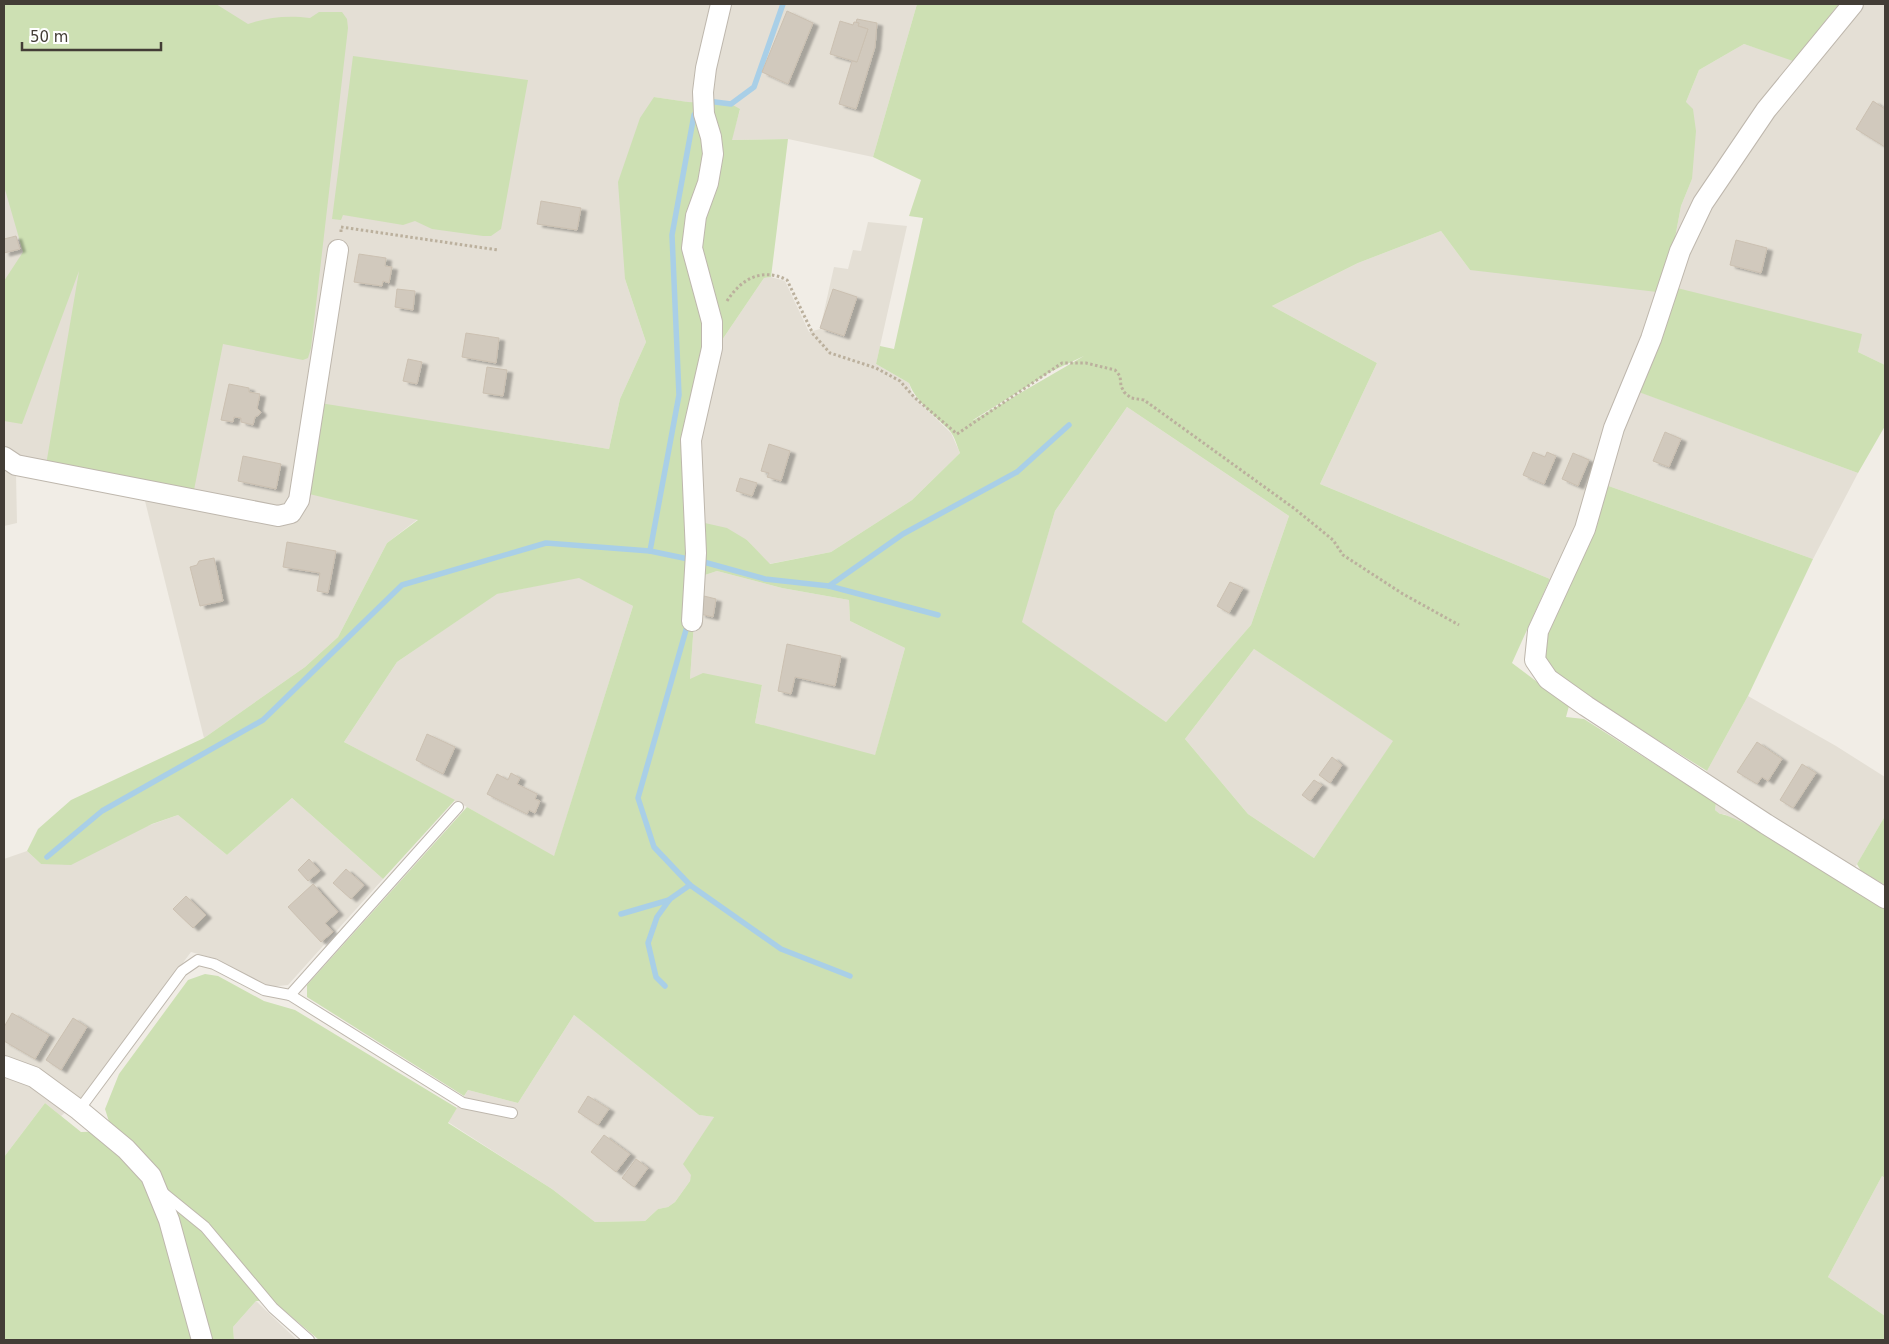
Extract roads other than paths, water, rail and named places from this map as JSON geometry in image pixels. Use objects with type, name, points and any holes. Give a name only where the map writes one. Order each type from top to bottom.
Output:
[{"type":"street","points":[[692,622],[696,561],[691,440],[712,348],[712,322],[692,248],[696,216],[708,183],[714,154],[712,137],[704,114],[703,92],[706,68],[721,4]]},
{"type":"street","points":[[1853,4],[1766,110],[1703,203],[1684,243],[1651,338],[1614,428],[1585,529],[1538,631],[1535,660],[1548,680],[1586,706],[1766,824],[1885,898]]},
{"type":"street","points":[[4,457],[16,465],[278,516],[291,513],[299,500],[338,250]]},
{"type":"street","points":[[4,1066],[34,1077],[79,1110],[126,1149],[151,1176],[169,1220],[202,1340]]},
{"type":"lane","points":[[290,995],[458,807]]},
{"type":"lane","points":[[79,1110],[182,971],[198,960],[214,964],[264,990],[290,995],[463,1103],[512,1113]]},
{"type":"lane","points":[[156,1187],[205,1227],[273,1308],[309,1340]]},
{"type":"waterway","points":[[707,101],[731,104],[754,87],[783,4]]},
{"type":"waterway","points":[[693,560],[650,551],[679,395],[672,235],[694,115],[698,110]]},
{"type":"waterway","points":[[700,561],[765,579],[829,586],[903,534],[1017,472],[1069,425]]},
{"type":"waterway","points":[[47,857],[102,811],[263,720],[402,585],[546,543],[650,551]]},
{"type":"waterway","points":[[829,586],[938,615]]},
{"type":"waterway","points":[[688,623],[638,798],[654,847],[690,885],[781,949],[850,976]]},
{"type":"waterway","points":[[665,986],[656,977],[648,943],[657,917],[670,899],[690,885]]},
{"type":"waterway","points":[[621,914],[669,900]]}]
